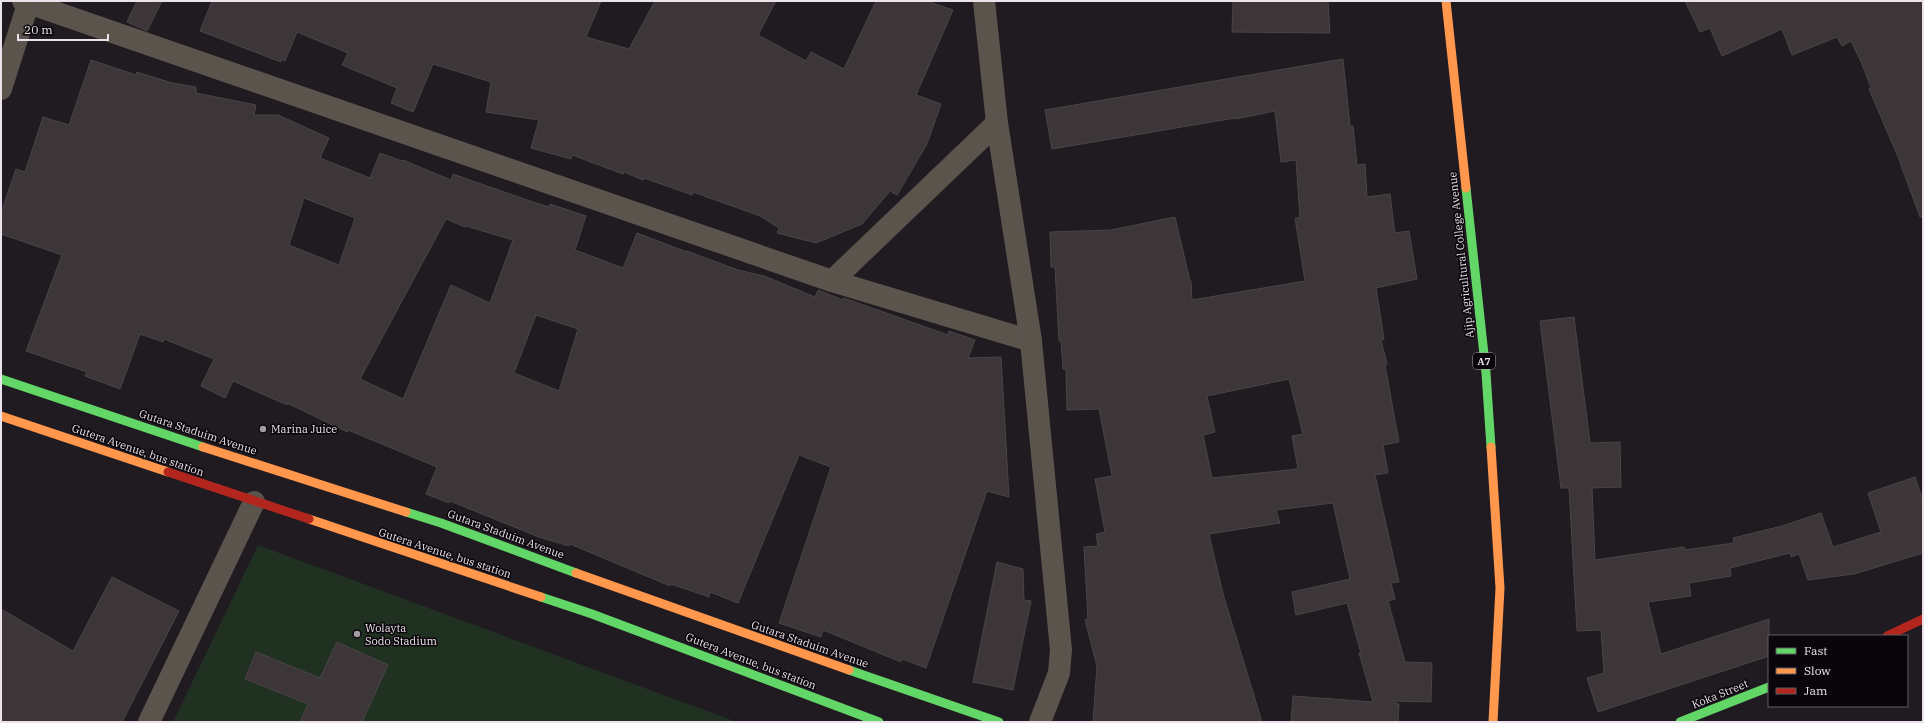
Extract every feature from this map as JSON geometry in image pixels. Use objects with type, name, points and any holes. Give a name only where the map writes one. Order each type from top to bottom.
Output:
[{"type":"main road","name":"Ajip Agricultural College Avenue","points":[[1446,1],[1487,396],[1500,588],[1493,722]]},
{"type":"main road","name":"Gutara Staduim Avenue","points":[[1,379],[251,463],[441,523],[705,620],[999,722]]},
{"type":"main road","name":"Gutera Avenue, bus station","points":[[1,416],[592,614],[879,722]]},
{"type":"main road","points":[[1889,635],[1923,619]]},
{"type":"main road","name":"Koka Street","points":[[1680,722],[1768,687]]},
{"type":"street","points":[[984,1],[997,123],[1031,341],[1061,650],[1059,673],[1040,722]]},
{"type":"street","points":[[1,89],[27,2],[832,281],[1031,341]]},
{"type":"street","points":[[832,281],[997,123]]},
{"type":"street","points":[[149,722],[254,502]]},
{"type":"green space","name":"Wolayta Sodo Stadium","points":[[258,545],[737,722],[173,722]]},
{"type":"building","points":[[137,1],[162,1],[147,31],[127,22]]},
{"type":"building","points":[[212,1],[601,1],[586,37],[629,49],[655,1],[776,1],[758,35],[806,61],[811,52],[844,69],[876,1],[927,1],[953,10],[916,95],[941,104],[927,144],[897,195],[890,191],[862,224],[816,243],[777,233],[779,228],[760,216],[693,192],[692,195],[644,178],[643,180],[624,172],[623,174],[572,155],[571,159],[531,148],[539,120],[486,112],[491,82],[433,64],[413,112],[391,103],[397,88],[342,65],[348,53],[297,32],[285,61],[281,59],[281,62],[200,31]]},
{"type":"building","points":[[1233,1],[1328,1],[1330,33],[1232,32]]},
{"type":"building","points":[[1685,1],[1923,1],[1923,217],[1920,217],[1898,157],[1869,89],[1871,88],[1862,64],[1851,41],[1842,46],[1837,37],[1792,55],[1782,29],[1722,56],[1710,28],[1700,32]]},
{"type":"building","points":[[1343,59],[1350,126],[1353,126],[1357,165],[1365,164],[1367,197],[1390,194],[1395,233],[1409,231],[1417,279],[1376,288],[1384,339],[1381,340],[1387,364],[1385,365],[1399,442],[1383,445],[1388,473],[1375,475],[1399,582],[1391,583],[1395,599],[1388,601],[1405,662],[1432,663],[1431,702],[1396,701],[1396,704],[1399,704],[1398,722],[1291,722],[1293,696],[1373,702],[1347,603],[1296,615],[1292,592],[1350,579],[1333,503],[1276,510],[1280,523],[1209,534],[1223,594],[1262,722],[1093,722],[1097,666],[1085,620],[1088,619],[1084,547],[1098,546],[1096,534],[1105,532],[1095,479],[1112,476],[1099,409],[1067,410],[1066,369],[1063,369],[1061,341],[1059,341],[1055,267],[1051,267],[1050,232],[1111,230],[1175,217],[1191,281],[1192,300],[1305,281],[1295,218],[1300,218],[1296,160],[1281,162],[1275,111],[1236,119],[1052,149],[1045,110]],"holes":[[[1289,379],[1303,434],[1292,436],[1298,469],[1212,478],[1203,435],[1215,432],[1207,396]]]},
{"type":"building","points":[[91,60],[136,75],[137,72],[172,83],[196,87],[196,93],[256,105],[254,115],[278,115],[329,138],[320,158],[370,178],[380,153],[402,161],[403,160],[451,180],[453,174],[549,207],[550,204],[586,216],[575,250],[623,268],[637,233],[738,270],[764,276],[815,297],[818,290],[843,300],[844,298],[948,335],[949,331],[975,340],[968,358],[1001,357],[1009,497],[987,491],[926,668],[902,659],[901,662],[823,630],[821,637],[779,623],[831,467],[799,455],[738,603],[710,592],[709,597],[671,584],[670,586],[570,544],[569,546],[539,537],[450,501],[449,503],[426,494],[437,467],[348,430],[347,432],[287,403],[287,405],[233,381],[225,398],[201,386],[214,359],[164,339],[163,342],[140,334],[120,389],[85,376],[87,372],[26,351],[62,255],[1,234],[1,213],[16,169],[25,172],[43,117],[69,125]],"holes":[[[304,198],[355,218],[339,265],[289,245]],[[446,219],[465,227],[466,226],[513,240],[490,303],[451,285],[403,399],[360,379]],[[536,315],[578,329],[559,391],[514,373]]]},
{"type":"building","points":[[1574,317],[1590,443],[1620,442],[1621,487],[1592,488],[1595,560],[1684,547],[1685,550],[1734,543],[1733,538],[1782,526],[1821,513],[1833,547],[1881,532],[1868,493],[1915,477],[1923,501],[1923,553],[1854,574],[1808,580],[1799,554],[1791,557],[1790,553],[1730,568],[1731,576],[1689,583],[1691,596],[1648,602],[1661,654],[1769,619],[1768,656],[1598,712],[1587,678],[1604,673],[1601,630],[1577,631],[1569,488],[1561,488],[1540,321]]},
{"type":"building","points":[[997,562],[1023,569],[1024,600],[1031,601],[1013,690],[973,682]]},
{"type":"building","points":[[112,577],[179,611],[122,722],[1,722],[1,609],[73,651]]},
{"type":"building","points":[[337,642],[388,665],[362,722],[300,722],[308,704],[245,679],[256,652],[320,678]]},
{"type":"traffic: fast","points":[[1466,188],[1486,373],[1491,447]]},
{"type":"traffic: fast","points":[[1,379],[203,447]]},
{"type":"traffic: fast","points":[[406,512],[441,523],[576,573]]},
{"type":"traffic: fast","points":[[541,597],[592,614],[879,722]]},
{"type":"traffic: fast","points":[[849,670],[999,722]]},
{"type":"traffic: fast","points":[[1680,722],[1768,687]]},
{"type":"traffic: slow","points":[[1446,1],[1466,188]]},
{"type":"traffic: slow","points":[[1,416],[168,472]]},
{"type":"traffic: slow","points":[[203,447],[406,512]]},
{"type":"traffic: slow","points":[[1491,447],[1500,588],[1493,722]]},
{"type":"traffic: slow","points":[[309,519],[541,597]]},
{"type":"traffic: slow","points":[[576,573],[849,670]]},
{"type":"traffic: jam","points":[[168,472],[309,519]]},
{"type":"traffic: jam","points":[[1889,635],[1923,619]]},
{"type":"place","name":"Marina Juice","points":[[263,429]]},
{"type":"place","name":"Wolayta Sodo Stadium","points":[[357,634]]}]
